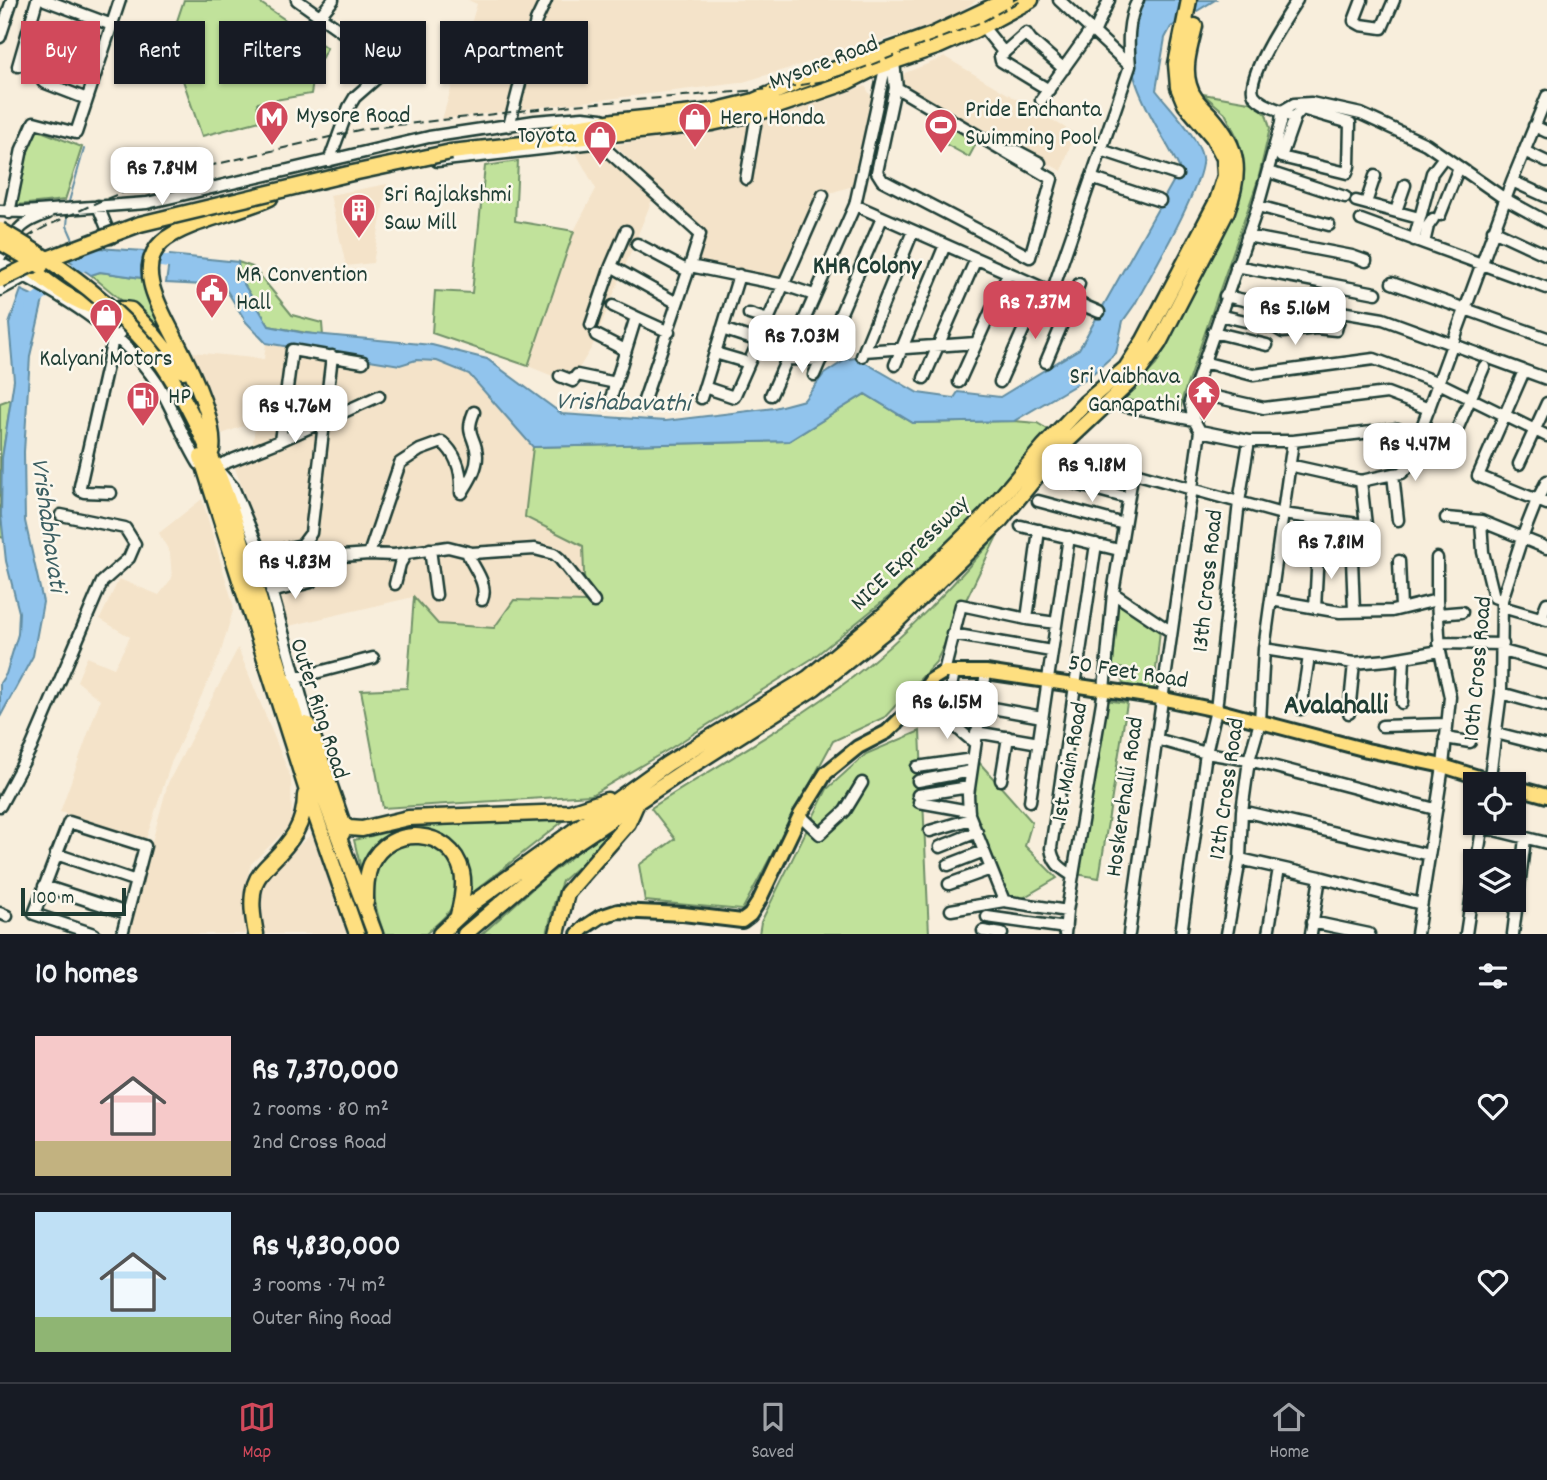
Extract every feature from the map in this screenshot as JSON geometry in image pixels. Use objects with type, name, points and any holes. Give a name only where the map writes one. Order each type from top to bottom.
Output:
[{"type":"highway","name":"Mysore Road","points":[[600,138],[619,127],[754,101],[793,84],[932,34],[1006,0]]},
{"type":"highway","name":"Mysore Road","points":[[450,148],[585,126],[712,123],[757,113],[845,83],[939,46],[983,27],[1031,0]]},
{"type":"highway","name":"NICE Expressway","points":[[1189,0],[1191,20]]},
{"type":"highway","name":"NICE Expressway","points":[[465,934],[559,854],[632,797],[667,764],[808,678],[887,612],[985,516],[1044,446],[1085,403],[1126,368],[1144,340],[1217,201],[1225,176],[1224,158],[1213,137],[1185,104],[1178,87],[1176,64],[1199,0]]},
{"type":"highway","points":[[0,274],[62,247],[138,220],[380,159],[450,148],[600,138]]},
{"type":"highway","points":[[0,280],[31,265],[140,224],[450,148]]},
{"type":"highway","points":[[210,464],[214,437],[176,338],[158,306],[150,268],[153,254],[162,241],[181,231],[270,198]]},
{"type":"highway","points":[[0,230],[43,255],[110,304],[142,337],[159,367]]},
{"type":"highway","points":[[2,253],[62,295],[95,307],[131,310],[176,360],[201,399]]},
{"type":"highway","points":[[2,253],[48,270],[104,312],[159,367]]},
{"type":"highway","name":"Outer Ring Road","points":[[159,367],[254,556],[341,845],[375,934]]},
{"type":"highway","name":"Outer Ring Road","points":[[210,464],[306,788],[357,934]]},
{"type":"highway","points":[[303,724],[343,824],[341,845]]},
{"type":"highway","points":[[256,934],[253,916],[255,885],[264,869],[291,842],[298,831],[305,805],[306,788]]},
{"type":"highway","name":"NICE Expressway","points":[[440,934],[458,915],[632,797]]},
{"type":"highway","points":[[343,824],[349,828],[362,829],[408,818],[570,812],[632,797],[628,823],[567,893],[557,934]]},
{"type":"highway","points":[[366,911],[368,873],[376,855],[391,841],[416,835],[438,841],[455,855],[460,864],[463,882],[458,915]]},
{"type":"main road","name":"50 Feet Road","points":[[949,671],[986,672],[1160,698],[1463,773]]},
{"type":"main road","points":[[579,934],[600,917],[618,911],[683,914],[742,921],[750,915],[759,901],[800,815],[826,773],[858,747],[887,732],[913,707],[931,680],[949,671]]},
{"type":"main road","points":[[1526,790],[1547,796]]},
{"type":"street","points":[[0,37],[12,0]]},
{"type":"street","points":[[18,66],[37,0]]},
{"type":"street","points":[[45,0],[113,26]]},
{"type":"street","points":[[4,212],[5,199],[34,122],[75,133],[120,0]]},
{"type":"street","points":[[297,0],[379,58],[379,76],[355,97],[349,107],[329,161]]},
{"type":"street","points":[[319,17],[333,0]]},
{"type":"street","points":[[509,126],[536,21],[546,0]]},
{"type":"street","points":[[1059,0],[1130,66]]},
{"type":"street","points":[[1041,100],[1093,31],[1109,0]]},
{"type":"street","points":[[1000,382],[1047,290],[1091,178],[1130,66],[1128,41],[1133,8],[1138,0]]},
{"type":"street","points":[[1295,117],[1269,107],[1254,96],[1251,87],[1280,26],[1297,0]]},
{"type":"street","points":[[1362,0],[1354,21],[1382,29],[1394,0]]},
{"type":"street","points":[[983,27],[1004,53]]},
{"type":"street","points":[[1049,90],[1001,61],[1000,56],[1026,33],[1064,69]]},
{"type":"street","points":[[891,63],[897,88],[1052,179],[1030,257],[882,180],[877,172],[895,88],[891,63]]},
{"type":"street","points":[[771,395],[855,205],[891,63]]},
{"type":"street","points":[[48,84],[87,99]]},
{"type":"street","points":[[1289,465],[1361,481],[1405,472],[1511,181],[1546,102]]},
{"type":"street","points":[[1398,429],[1293,441],[1249,441],[1200,431],[1194,421],[1190,402],[1269,172],[1282,113],[1294,104],[1311,103],[1361,114],[1426,144],[1505,199],[1547,222]]},
{"type":"street","points":[[1301,109],[1350,123],[1347,173],[1281,157],[1295,117],[1301,109]]},
{"type":"street","points":[[746,179],[757,113]]},
{"type":"street","name":"Mysore Road","points":[[4,212],[147,203],[429,137],[583,117],[619,127]]},
{"type":"street","points":[[1534,126],[1547,132]]},
{"type":"street","points":[[600,138],[700,234],[642,406]]},
{"type":"street","name":"Mysore Road","points":[[0,290],[34,277],[78,252],[111,238],[222,207],[411,164],[600,138]]},
{"type":"street","points":[[1101,150],[1177,174]]},
{"type":"street","points":[[1002,151],[1017,151],[1040,163]]},
{"type":"street","points":[[1524,151],[1547,162]]},
{"type":"street","points":[[1419,241],[1419,218],[1432,173],[1444,157]]},
{"type":"street","points":[[1419,241],[1436,217],[1458,167]]},
{"type":"street","points":[[1269,172],[1345,197]]},
{"type":"street","points":[[1375,176],[1361,202],[1419,218]]},
{"type":"street","points":[[1091,178],[1160,201]]},
{"type":"street","points":[[1511,181],[1547,197]]},
{"type":"street","points":[[1396,211],[1405,186]]},
{"type":"street","points":[[739,275],[703,392],[734,397],[823,195]]},
{"type":"street","points":[[855,205],[1099,312]]},
{"type":"street","points":[[98,206],[111,238]]},
{"type":"street","points":[[1258,206],[1329,225]]},
{"type":"street","points":[[2,253],[17,232],[31,219],[58,209]]},
{"type":"street","points":[[814,375],[882,218]]},
{"type":"street","points":[[954,218],[957,225],[977,235]]},
{"type":"street","points":[[1361,220],[1547,288]]},
{"type":"street","points":[[1493,230],[1547,255]]},
{"type":"street","points":[[864,350],[913,231]]},
{"type":"street","points":[[591,325],[626,232]]},
{"type":"street","points":[[1247,236],[1366,261]]},
{"type":"street","points":[[637,244],[689,268],[739,275],[814,295]]},
{"type":"street","points":[[895,365],[944,245]]},
{"type":"street","points":[[924,378],[976,259]]},
{"type":"street","points":[[611,266],[677,303]]},
{"type":"street","points":[[1236,266],[1376,293]]},
{"type":"street","points":[[960,382],[1007,273]]},
{"type":"street","points":[[1392,283],[1547,338]]},
{"type":"street","points":[[1046,362],[1079,284]]},
{"type":"street","name":"Outer Ring Road","points":[[62,295],[116,336],[158,384],[198,463],[210,464]]},
{"type":"street","points":[[1225,296],[1286,309],[1341,312],[1383,319],[1547,379]]},
{"type":"street","points":[[613,306],[669,332]]},
{"type":"street","points":[[1219,314],[1290,332],[1316,328],[1336,330],[1341,312]]},
{"type":"street","points":[[749,314],[768,320]]},
{"type":"street","points":[[111,493],[84,492],[80,490],[80,486],[112,344],[136,315]]},
{"type":"street","points":[[612,395],[636,317]]},
{"type":"street","points":[[722,329],[759,341]]},
{"type":"street","points":[[1213,332],[1267,345]]},
{"type":"street","points":[[596,335],[625,350]]},
{"type":"street","points":[[864,350],[976,343]]},
{"type":"street","points":[[864,350],[878,346]]},
{"type":"street","points":[[280,441],[292,350],[363,362]]},
{"type":"street","points":[[715,353],[749,363]]},
{"type":"street","points":[[331,356],[312,533],[302,545],[254,556],[271,592],[290,680],[373,658]]},
{"type":"street","points":[[785,359],[821,360]]},
{"type":"street","points":[[1203,362],[1253,375],[1374,359],[1439,383],[1547,436]]},
{"type":"street","points":[[1446,455],[1484,367]]},
{"type":"street","points":[[1524,371],[1478,477],[1542,502]]},
{"type":"street","points":[[559,376],[573,381],[577,375],[615,383]]},
{"type":"street","points":[[1193,392],[1264,408],[1387,393],[1429,409]]},
{"type":"street","points":[[210,464],[280,441],[379,396]]},
{"type":"street","points":[[1519,464],[1547,403]]},
{"type":"street","points":[[1125,406],[1194,421]]},
{"type":"street","points":[[369,554],[400,463],[419,450],[442,442],[452,450],[462,477],[461,493],[475,468],[477,454],[469,428],[474,412]]},
{"type":"street","name":"Hoskerehalli Road","points":[[1129,934],[1160,698],[1200,431]]},
{"type":"street","name":"13th Cross Road","points":[[1181,934],[1206,753],[1216,710],[1239,502],[1249,441]]},
{"type":"street","name":"12th Cross Road","points":[[1227,934],[1240,859],[1242,811],[1249,760],[1261,722],[1264,649],[1293,441]]},
{"type":"street","points":[[1077,457],[1282,514],[1366,525],[1361,481]]},
{"type":"street","name":"1st Main Road","points":[[1065,931],[1104,690],[1113,593],[1133,471]]},
{"type":"street","points":[[1393,474],[1398,520]]},
{"type":"street","points":[[1065,481],[1128,498]]},
{"type":"street","name":"10th Cross Road","points":[[1494,772],[1501,693],[1502,604],[1522,538],[1542,502],[1547,481]]},
{"type":"street","points":[[1038,501],[1124,524]]},
{"type":"street","points":[[0,806],[32,748],[102,582],[129,558],[135,544],[125,527],[61,515]]},
{"type":"street","points":[[1446,518],[1480,521],[1547,548]]},
{"type":"street","points":[[1480,521],[1483,552],[1494,597],[1502,604],[1544,619],[1547,603]]},
{"type":"street","points":[[1021,526],[1119,550]]},
{"type":"street","points":[[1027,619],[1039,530]]},
{"type":"street","points":[[1030,800],[1069,537]]},
{"type":"street","points":[[1073,876],[1056,865],[1051,848],[1073,685],[1096,544]]},
{"type":"street","points":[[302,545],[304,552],[328,557],[406,554],[449,547],[492,554],[525,548],[548,551],[560,559],[594,602]]},
{"type":"street","points":[[430,549],[436,595]]},
{"type":"street","points":[[467,552],[483,585],[482,600]]},
{"type":"street","points":[[1315,608],[1318,552]]},
{"type":"street","points":[[396,584],[400,564],[406,554]]},
{"type":"street","points":[[1418,934],[1443,766],[1450,698],[1440,647],[1437,558]]},
{"type":"street","points":[[1352,559],[1354,611]]},
{"type":"street","points":[[1399,561],[1401,608]]},
{"type":"street","points":[[271,592],[311,582]]},
{"type":"street","points":[[1113,593],[1170,631]]},
{"type":"street","points":[[1271,600],[1315,608],[1354,611],[1401,608],[1437,600]]},
{"type":"street","points":[[975,743],[951,724],[947,716],[952,634],[961,605],[1056,623]]},
{"type":"street","points":[[1438,614],[1462,612]]},
{"type":"street","points":[[952,634],[1051,651]]},
{"type":"street","points":[[1264,649],[1354,663],[1404,657],[1440,647],[1503,648],[1547,663]]},
{"type":"street","points":[[1301,709],[1309,656]]},
{"type":"street","points":[[1402,703],[1404,657]]},
{"type":"street","points":[[1349,713],[1354,663]]},
{"type":"street","points":[[986,672],[969,787],[970,815],[1004,901]]},
{"type":"street","points":[[1501,693],[1547,706]]},
{"type":"street","points":[[981,706],[1042,717]]},
{"type":"street","points":[[1382,726],[1446,724]]},
{"type":"street","points":[[976,732],[1039,743]]},
{"type":"street","points":[[1496,733],[1547,746]]},
{"type":"street","points":[[1001,780],[1008,737]]},
{"type":"street","points":[[1445,738],[1470,742]]},
{"type":"street","points":[[1156,739],[1206,753],[1249,760],[1435,809]]},
{"type":"street","points":[[917,767],[973,759]]},
{"type":"street","points":[[918,781],[971,771]]},
{"type":"street","points":[[0,778],[11,784]]},
{"type":"street","points":[[800,815],[820,834],[845,811],[862,783]]},
{"type":"street","points":[[969,787],[919,798],[970,815]]},
{"type":"street","points":[[1242,811],[1429,855]]},
{"type":"street","points":[[930,831],[970,815]]},
{"type":"street","points":[[94,934],[34,914],[69,822],[145,846],[122,934]]},
{"type":"street","points":[[940,847],[976,832]]},
{"type":"street","points":[[1513,835],[1547,843]]},
{"type":"street","points":[[1513,934],[1525,839]]},
{"type":"street","points":[[948,866],[984,851]]},
{"type":"street","points":[[56,854],[136,881]]},
{"type":"street","points":[[1240,859],[1421,904]]},
{"type":"street","points":[[1268,934],[1279,868]]},
{"type":"street","points":[[949,884],[991,869]]},
{"type":"street","points":[[1311,934],[1320,877]]},
{"type":"street","points":[[44,886],[127,913]]},
{"type":"street","points":[[951,910],[1004,901],[1067,911]]},
{"type":"street","points":[[1466,934],[1469,912]]},
{"type":"street","points":[[987,917],[1065,931]]},
{"type":"street","points":[[1312,922],[1368,934]]},
{"type":"street","points":[[983,931],[1002,934]]},
{"type":"shaded area","points":[[468,0],[977,0],[946,21],[740,83],[442,119],[453,84],[588,84],[588,21],[472,21],[477,4]]},
{"type":"shaded area","points":[[945,57],[1074,133],[1062,171],[904,88],[900,75]]},
{"type":"shaded area","points":[[865,86],[876,105],[863,183],[823,195],[784,283],[692,265],[699,231],[615,145],[772,116]]},
{"type":"shaded area","points":[[597,149],[652,200],[592,347],[570,383],[528,366],[574,231],[596,189],[576,153]]},
{"type":"shaded area","points":[[387,184],[373,263],[346,266],[330,195]]},
{"type":"shaded area","points":[[266,343],[400,365],[416,360],[437,361],[469,374],[533,447],[525,517],[583,546],[585,602],[514,600],[494,628],[438,624],[413,597],[289,626],[265,548],[231,458],[252,448],[256,421],[222,434],[192,352],[264,359]]},
{"type":"shaded area","points":[[202,499],[234,607],[220,655],[171,763],[146,839],[60,812],[100,700],[77,681],[87,657],[114,668],[130,637],[100,619],[119,579],[159,595],[172,578],[170,553],[159,533]]},
{"type":"shaded area","points":[[238,648],[291,778],[292,824],[251,864],[244,890],[250,934],[127,934],[168,783]]},
{"type":"shaded area","points":[[314,832],[347,934],[263,934],[260,921],[261,885],[272,869]]},
{"type":"green space","points":[[184,0],[256,0],[287,21],[219,21],[219,84],[313,84],[311,94],[257,103],[260,121],[202,136],[184,84],[205,84],[205,21],[177,21]]},
{"type":"green space","points":[[1203,94],[1255,103],[1266,114],[1270,128],[1258,180],[1180,411],[1120,402],[1156,365],[1218,247],[1239,192],[1242,165],[1238,139],[1225,113]]},
{"type":"green space","points":[[950,127],[977,142],[969,157],[942,142]]},
{"type":"green space","points":[[38,130],[82,147],[65,200],[17,205],[24,156]]},
{"type":"green space","points":[[518,161],[515,221],[574,231],[528,366],[432,333],[435,291],[472,293],[485,166]]},
{"type":"green space","points":[[238,262],[253,267],[292,315],[322,323],[323,336],[269,326],[239,276]]},
{"type":"green space","points":[[100,272],[142,278],[166,341],[91,275]]},
{"type":"green space","points":[[865,394],[913,423],[1014,421],[1037,423],[1049,430],[979,511],[897,590],[813,658],[591,795],[383,808],[361,690],[407,688],[414,597],[438,624],[494,628],[514,600],[585,602],[583,546],[525,517],[533,447],[789,441]]},
{"type":"green space","points":[[11,399],[2,458],[4,538],[0,537],[0,403]]},
{"type":"green space","points":[[998,534],[936,662],[885,717],[833,741],[742,910],[645,901],[639,865],[675,839],[651,808],[779,728],[853,677],[929,609]]},
{"type":"green space","points":[[1118,604],[1160,630],[1154,689],[1122,686],[1124,669],[1111,666]]},
{"type":"green space","points":[[1105,700],[1127,703],[1099,878],[1076,874]]},
{"type":"green space","points":[[920,731],[929,934],[759,934],[761,922],[827,789],[866,754]]},
{"type":"green space","points":[[977,760],[1032,822],[1025,846],[1057,878],[1023,898],[1023,903],[1005,899],[971,811]]},
{"type":"green space","points":[[571,815],[471,894],[466,868],[452,846],[443,838],[419,831],[385,837],[373,847],[361,869],[354,840],[429,822]]},
{"type":"green space","points":[[602,833],[607,838],[606,842],[562,881],[547,934],[482,934],[541,881]]},
{"type":"green space","points":[[417,842],[438,851],[452,867],[458,888],[456,899],[448,913],[426,934],[384,934],[375,904],[375,876],[387,855],[399,847]]},
{"type":"water","points":[[1141,0],[1215,0],[1171,27],[1165,38],[1156,90],[1195,140],[1202,157],[1201,169],[1175,230],[1123,321],[1116,353],[1089,377],[1014,421],[913,423],[865,394],[789,441],[533,447],[469,374],[437,361],[416,360],[400,365],[266,343],[246,322],[224,286],[166,283],[170,255],[238,262],[239,276],[269,326],[304,333],[432,345],[487,359],[562,414],[665,421],[774,408],[804,400],[824,374],[847,359],[857,358],[918,393],[954,398],[958,392],[1000,397],[1079,349],[1178,173],[1179,167],[1151,117],[1131,63],[1132,25]]},
{"type":"water","points":[[97,248],[144,251],[142,278],[100,272],[91,275],[67,259]]},
{"type":"water","name":"Vrishabhavati","points":[[21,290],[43,300],[30,356],[24,452],[25,521],[43,602],[33,656],[0,717],[0,683],[6,674],[18,634],[19,612],[6,561],[1,515],[2,458],[14,380],[9,324]]},
{"type":"waterway","points":[[68,205],[84,149]]},
{"type":"waterway","points":[[68,214],[67,226],[74,242]]},
{"type":"waterway","name":"Vrishabavathi","points":[[127,257],[186,264]]},
{"type":"waterway","name":"Vrishabavathi","points":[[31,309],[32,303],[76,268],[93,261]]},
{"type":"railway","points":[[0,253],[45,227],[98,202],[163,177],[363,129],[573,105],[784,88],[824,81],[982,22],[1022,0]]},
{"type":"place","name":"Mysore Road","points":[[272,147]]},
{"type":"place","name":"Hero Honda","points":[[695,149]]},
{"type":"place","name":"Pride Enchanta Swimming Pool","points":[[941,155]]},
{"type":"place","name":"Toyota","points":[[600,167]]},
{"type":"place","name":"Sri Rajlakshmi Saw Mill","points":[[359,240]]},
{"type":"place","name":"MR Convention Hall","points":[[212,320]]},
{"type":"place","name":"Kalyani Motors","points":[[106,345]]},
{"type":"place","name":"Sri Vaibhava Ganapathi","points":[[1204,422]]},
{"type":"place","name":"HP","points":[[143,428]]},
{"type":"district","name":"KHR Colony","points":[[867,267]]},
{"type":"district","name":"Avalahalli","points":[[1336,708]]}]
